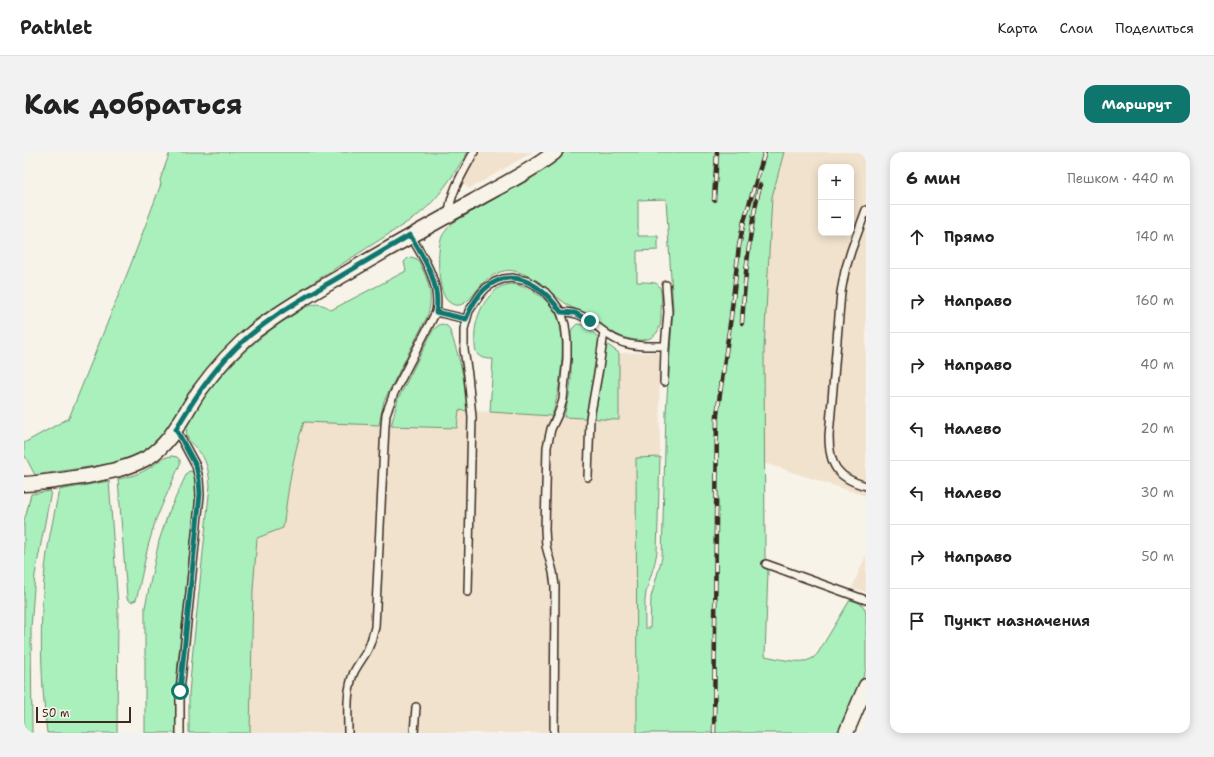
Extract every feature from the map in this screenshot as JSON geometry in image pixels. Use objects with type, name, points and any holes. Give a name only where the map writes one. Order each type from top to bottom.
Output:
[{"type":"street","points":[[24,484],[57,481],[107,472],[148,458],[158,450],[176,429],[215,370],[254,332],[275,316],[301,299],[410,235],[529,169],[555,152]]},
{"type":"street","points":[[846,733],[866,686]]},
{"type":"lane","points":[[449,214],[450,202],[453,194],[474,152]]},
{"type":"lane","points":[[866,210],[851,251],[841,292],[828,436],[831,457],[836,468],[844,477],[854,483],[866,486]]},
{"type":"lane","points":[[348,733],[348,702],[350,685],[354,672],[368,650],[375,627],[386,414],[394,393],[436,312],[437,299],[432,277],[425,260],[410,235]]},
{"type":"lane","points":[[468,592],[472,417],[464,339],[466,319],[474,303],[486,288],[495,282],[512,278],[527,281],[535,285],[553,301],[561,312],[565,325],[567,342],[563,400],[548,440],[545,529],[546,546],[555,586],[554,733]]},
{"type":"lane","points":[[664,382],[668,312],[666,284]]},
{"type":"lane","points":[[436,312],[466,319]]},
{"type":"lane","points":[[561,312],[575,313],[582,316],[604,332],[627,344],[638,346],[665,346]]},
{"type":"lane","points":[[588,477],[590,418],[604,332]]},
{"type":"lane","points":[[176,429],[196,466],[200,494],[180,691],[180,733]]},
{"type":"lane","points":[[766,564],[866,600]]},
{"type":"lane","points":[[414,733],[416,707]]},
{"type":"shaded area","points":[[479,152],[533,152],[469,189],[462,182]]},
{"type":"shaded area","points":[[784,152],[866,152],[866,496],[764,463],[764,349],[772,197]]},
{"type":"shaded area","points":[[659,352],[660,457],[636,459],[637,733],[250,733],[253,590],[257,538],[283,528],[290,473],[296,446],[304,422],[457,428],[459,410],[619,420],[619,353]]},
{"type":"shaded area","points":[[866,555],[866,592],[852,588]]},
{"type":"green space","points":[[170,152],[468,152],[439,194],[417,216],[256,319],[238,335],[206,370],[161,436],[144,451],[134,457],[118,462],[35,475],[24,454],[24,443],[69,418],[131,264],[161,184],[160,180]]},
{"type":"green space","points":[[565,152],[784,152],[772,197],[764,349],[765,557],[768,571],[765,656],[795,661],[807,661],[812,659],[818,653],[850,600],[863,606],[866,614],[866,670],[839,733],[637,733],[636,458],[660,457],[657,552],[645,601],[645,628],[650,628],[651,597],[662,557],[666,413],[673,309],[666,199],[638,200],[638,236],[658,236],[658,250],[637,251],[637,282],[655,283],[660,288],[661,292],[660,325],[657,333],[651,338],[635,340],[616,334],[605,328],[594,319],[568,305],[533,279],[516,271],[510,270],[501,272],[489,278],[482,284],[472,297],[463,304],[459,305],[454,305],[445,298],[440,282],[440,245],[442,236],[448,227],[454,222],[518,185]]},
{"type":"green space","points":[[411,257],[417,259],[428,282],[430,296],[429,310],[427,317],[384,401],[379,425],[304,422],[293,461],[283,528],[257,538],[253,590],[250,733],[189,733],[189,694],[210,485],[205,460],[188,439],[188,423],[204,397],[224,372],[242,354],[271,330],[308,306],[319,304],[331,310],[406,271],[404,262]]},
{"type":"green space","points":[[512,284],[526,288],[539,295],[555,311],[558,318],[561,328],[562,353],[558,394],[552,416],[490,412],[493,359],[484,358],[479,356],[477,353],[475,346],[476,322],[485,302],[490,296],[497,289],[505,285]]},
{"type":"green space","points":[[442,324],[449,328],[462,369],[468,411],[459,410],[457,428],[391,426],[398,399],[433,330]]},
{"type":"green space","points":[[577,324],[584,325],[619,353],[619,420],[564,417],[571,380],[571,333],[572,329]]},
{"type":"green space","points":[[172,456],[177,457],[180,460],[180,464],[156,519],[148,546],[137,597],[136,600],[131,602],[127,599],[118,479],[138,474],[162,459]]},
{"type":"green space","points":[[189,471],[194,472],[196,494],[178,662],[176,689],[176,733],[145,733],[145,607],[159,541],[168,514]]},
{"type":"green space","points":[[109,481],[118,606],[117,733],[47,733],[41,643],[44,575],[59,490]]},
{"type":"green space","points":[[51,491],[35,575],[31,628],[32,733],[24,733],[24,519],[31,494]]},
{"type":"railway","points":[[714,200],[717,152]]},
{"type":"railway","points":[[714,733],[717,415],[731,317],[739,246],[744,221],[765,152]]},
{"type":"railway","points":[[742,323],[748,254],[760,185]]},
{"type":"route","points":[[180,691],[200,494],[196,466],[176,429],[215,370],[234,350],[275,316],[301,299],[410,235],[421,252],[432,277],[437,299],[436,312],[466,319],[474,303],[486,288],[495,282],[512,278],[527,281],[535,285],[545,292],[561,312],[575,313],[590,321]]}]
